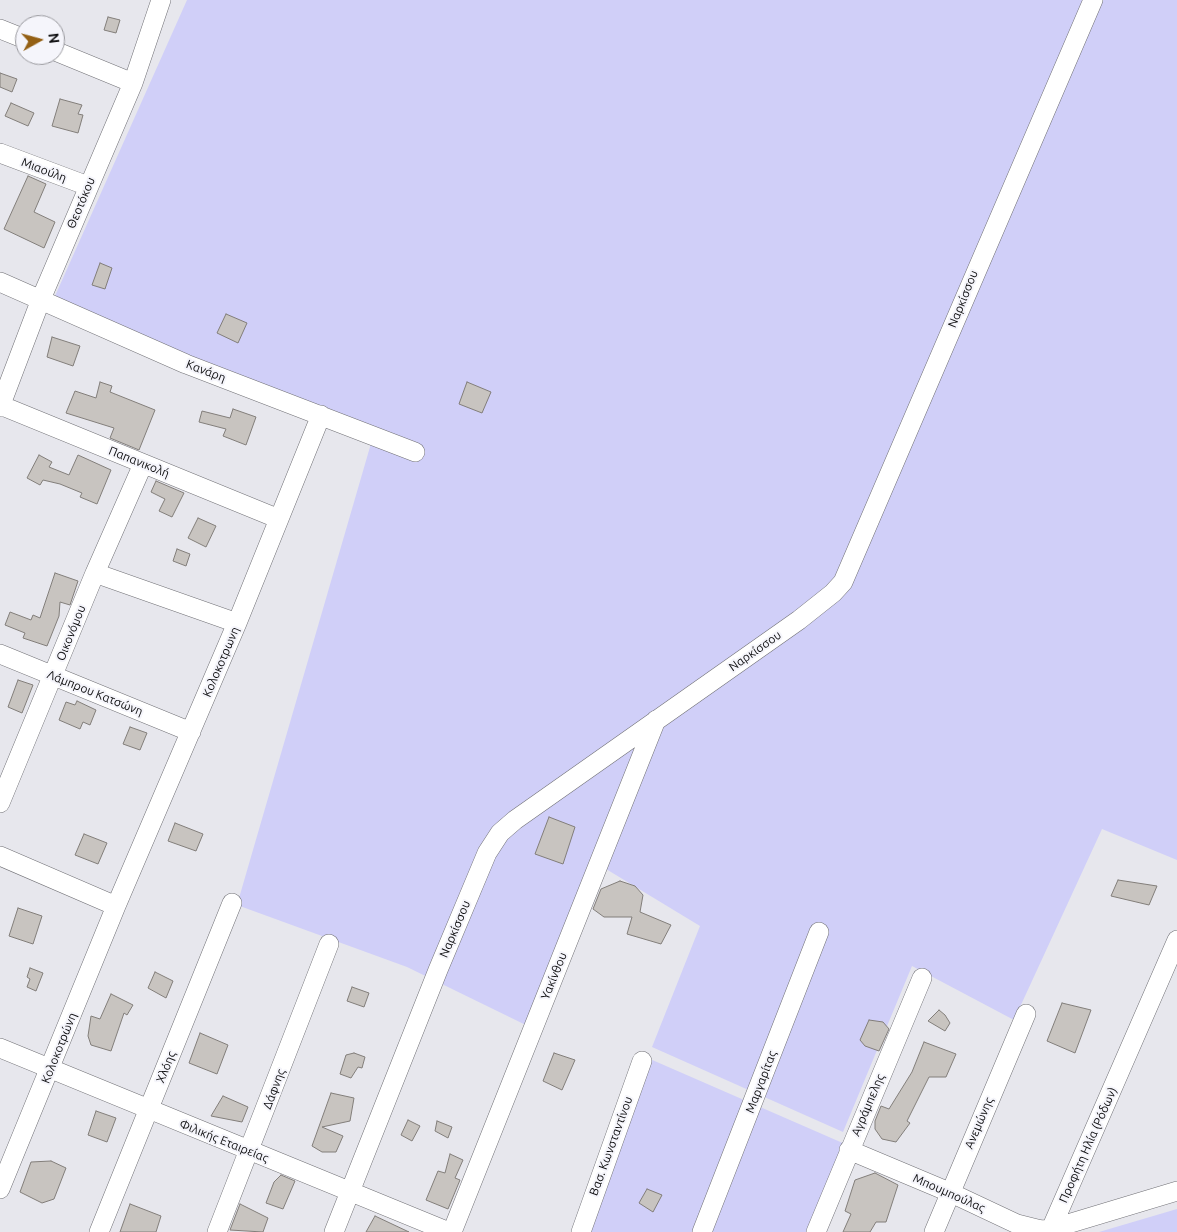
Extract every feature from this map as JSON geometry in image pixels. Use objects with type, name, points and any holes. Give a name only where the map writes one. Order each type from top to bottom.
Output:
[{"type":"street","name":"Θεοτόκου","points":[[0,406],[41,299],[133,83],[161,0]]},
{"type":"street","name":"Ναρκίσσου","points":[[334,1232],[438,970],[487,853],[500,833],[515,820],[799,620],[833,593],[843,582],[917,412],[1030,141],[1093,0]]},
{"type":"street","points":[[0,29],[15,35]]},
{"type":"street","points":[[65,55],[133,83]]},
{"type":"street","name":"Μιαούλη","points":[[0,153],[88,186]]},
{"type":"street","name":"Κανάρη","points":[[0,282],[186,364],[415,452]]},
{"type":"street","name":"Παπανικολή","points":[[0,406],[280,519]]},
{"type":"street","name":"Κολοκοτρωνη","points":[[116,906],[237,623],[321,415]]},
{"type":"street","name":"Οικονόμου","points":[[0,802],[54,676],[95,573],[143,464]]},
{"type":"street","points":[[95,573],[237,623]]},
{"type":"street","name":"Λάμπρου Κατσώνη","points":[[0,654],[191,732]]},
{"type":"street","name":"Υακίνθου","points":[[450,1232],[656,720]]},
{"type":"street","points":[[0,856],[116,906]]},
{"type":"street","name":"Χλόης","points":[[99,1232],[232,903]]},
{"type":"street","name":"Κολοκοτρώνη","points":[[0,1189],[116,906]]},
{"type":"street","name":"Μαργαρίτας","points":[[702,1232],[819,932]]},
{"type":"street","name":"Προφήτη Ηλία (Ρόδων)","points":[[1051,1229],[1177,940]]},
{"type":"street","name":"Δάφνης","points":[[217,1232],[250,1152],[329,944]]},
{"type":"street","name":"Αγράμπελης","points":[[816,1232],[922,978]]},
{"type":"street","name":"Ανεμώνης","points":[[934,1232],[949,1192],[1026,1014]]},
{"type":"street","name":"Φιλικής Εταιρείας","points":[[0,1048],[349,1193],[450,1232]]},
{"type":"street","name":"Βασ. Κωνσταντίνου","points":[[581,1232],[642,1061]]},
{"type":"street","name":"Μπουμπούλας","points":[[849,1150],[1030,1228],[1051,1229]]},
{"type":"street","name":"Προφήτη Ηλία (Ρόδων)","points":[[1051,1229],[1177,1191]]},
{"type":"shaded area","points":[[187,0],[1177,0],[1177,860],[1102,829],[1014,1020],[912,966],[843,1132],[652,1047],[700,926],[606,869],[534,1029],[407,967],[237,905],[372,440],[55,296]]},
{"type":"shaded area","points":[[650,1059],[845,1144],[809,1232],[586,1232]]},
{"type":"shaded area","points":[[1177,1209],[1177,1232],[1099,1232]]},
{"type":"building","points":[[108,17],[120,20],[116,33],[104,30]]},
{"type":"building","points":[[0,73],[17,79],[12,92],[0,87]]},
{"type":"building","points":[[60,99],[82,105],[78,114],[83,115],[78,133],[52,126]]},
{"type":"building","points":[[11,103],[34,113],[28,126],[5,116]]},
{"type":"building","points":[[28,176],[46,184],[34,212],[55,222],[44,248],[4,229]]},
{"type":"building","points":[[100,263],[112,268],[105,289],[92,285]]},
{"type":"building","points":[[226,314],[247,323],[238,343],[217,333]]},
{"type":"building","points":[[52,337],[80,346],[73,366],[47,357]]},
{"type":"building","points":[[100,382],[112,386],[110,392],[155,410],[139,450],[110,438],[114,428],[66,413],[75,391],[96,398]]},
{"type":"building","points":[[467,382],[491,392],[482,413],[459,404]]},
{"type":"building","points":[[233,409],[256,417],[246,445],[223,436],[226,429],[199,422],[202,411],[230,418]]},
{"type":"building","points":[[39,455],[52,462],[49,467],[69,475],[78,455],[111,470],[97,504],[80,497],[82,493],[60,484],[43,480],[40,485],[27,478]]},
{"type":"building","points":[[156,481],[184,493],[172,517],[159,511],[165,499],[151,492]]},
{"type":"building","points":[[198,518],[216,526],[206,547],[188,538]]},
{"type":"building","points":[[177,549],[190,554],[186,566],[173,561]]},
{"type":"building","points":[[55,573],[78,581],[70,605],[60,602],[59,616],[47,646],[23,638],[25,633],[5,625],[10,612],[31,620],[33,615],[40,618]]},
{"type":"building","points":[[18,680],[33,685],[22,713],[8,707]]},
{"type":"building","points":[[77,701],[96,710],[90,725],[83,722],[80,729],[59,720],[66,702],[75,705]]},
{"type":"building","points":[[130,727],[147,733],[140,750],[123,744]]},
{"type":"building","points":[[549,817],[575,827],[563,864],[535,854]]},
{"type":"building","points":[[175,823],[203,834],[196,851],[168,841]]},
{"type":"building","points":[[84,834],[107,843],[98,864],[75,855]]},
{"type":"building","points":[[1118,880],[1157,886],[1149,905],[1111,896]]},
{"type":"building","points":[[620,881],[635,886],[643,895],[640,912],[671,925],[661,944],[627,934],[632,917],[604,917],[593,909],[601,889]]},
{"type":"building","points":[[18,908],[42,916],[33,944],[9,936]]},
{"type":"building","points":[[30,968],[43,973],[36,991],[27,987],[30,979],[27,977]]},
{"type":"building","points":[[155,972],[173,981],[166,998],[148,988]]},
{"type":"building","points":[[352,987],[369,993],[364,1007],[347,1001]]},
{"type":"building","points":[[111,994],[133,1005],[127,1015],[124,1013],[111,1051],[91,1045],[88,1036],[91,1016],[100,1019]]},
{"type":"building","points":[[1062,1003],[1091,1010],[1075,1053],[1047,1041]]},
{"type":"building","points":[[939,1010],[950,1023],[945,1031],[928,1021]]},
{"type":"building","points":[[869,1020],[883,1022],[889,1029],[879,1051],[865,1046],[860,1040]]},
{"type":"building","points":[[200,1033],[228,1045],[217,1074],[189,1063]]},
{"type":"building","points":[[924,1042],[956,1054],[946,1077],[929,1077],[907,1121],[910,1123],[896,1142],[882,1139],[875,1129],[875,1121],[881,1106],[889,1109],[912,1072]]},
{"type":"building","points":[[354,1053],[365,1057],[362,1068],[358,1067],[351,1078],[340,1074],[346,1055]]},
{"type":"building","points":[[554,1053],[575,1060],[562,1090],[543,1081]]},
{"type":"building","points":[[331,1093],[354,1098],[350,1121],[322,1127],[343,1136],[336,1152],[322,1152],[312,1146]]},
{"type":"building","points":[[223,1096],[248,1107],[242,1122],[211,1116]]},
{"type":"building","points":[[96,1111],[116,1118],[107,1142],[88,1135]]},
{"type":"building","points":[[408,1120],[420,1126],[412,1141],[401,1135]]},
{"type":"building","points":[[437,1121],[452,1127],[448,1138],[435,1131]]},
{"type":"building","points":[[450,1154],[463,1160],[455,1178],[460,1180],[448,1209],[426,1200],[438,1171],[445,1173]]},
{"type":"building","points":[[51,1161],[66,1168],[54,1199],[42,1203],[20,1192],[31,1162]]},
{"type":"building","points":[[875,1173],[898,1185],[886,1222],[876,1222],[870,1232],[843,1232],[851,1214],[845,1211],[855,1180]]},
{"type":"building","points":[[281,1175],[295,1181],[283,1209],[266,1203],[274,1182]]},
{"type":"building","points":[[647,1189],[662,1195],[653,1212],[639,1203]]},
{"type":"building","points":[[130,1204],[161,1216],[156,1232],[120,1232]]},
{"type":"building","points":[[240,1204],[268,1218],[263,1232],[230,1230]]},
{"type":"building","points":[[375,1216],[409,1232],[366,1232]]}]
